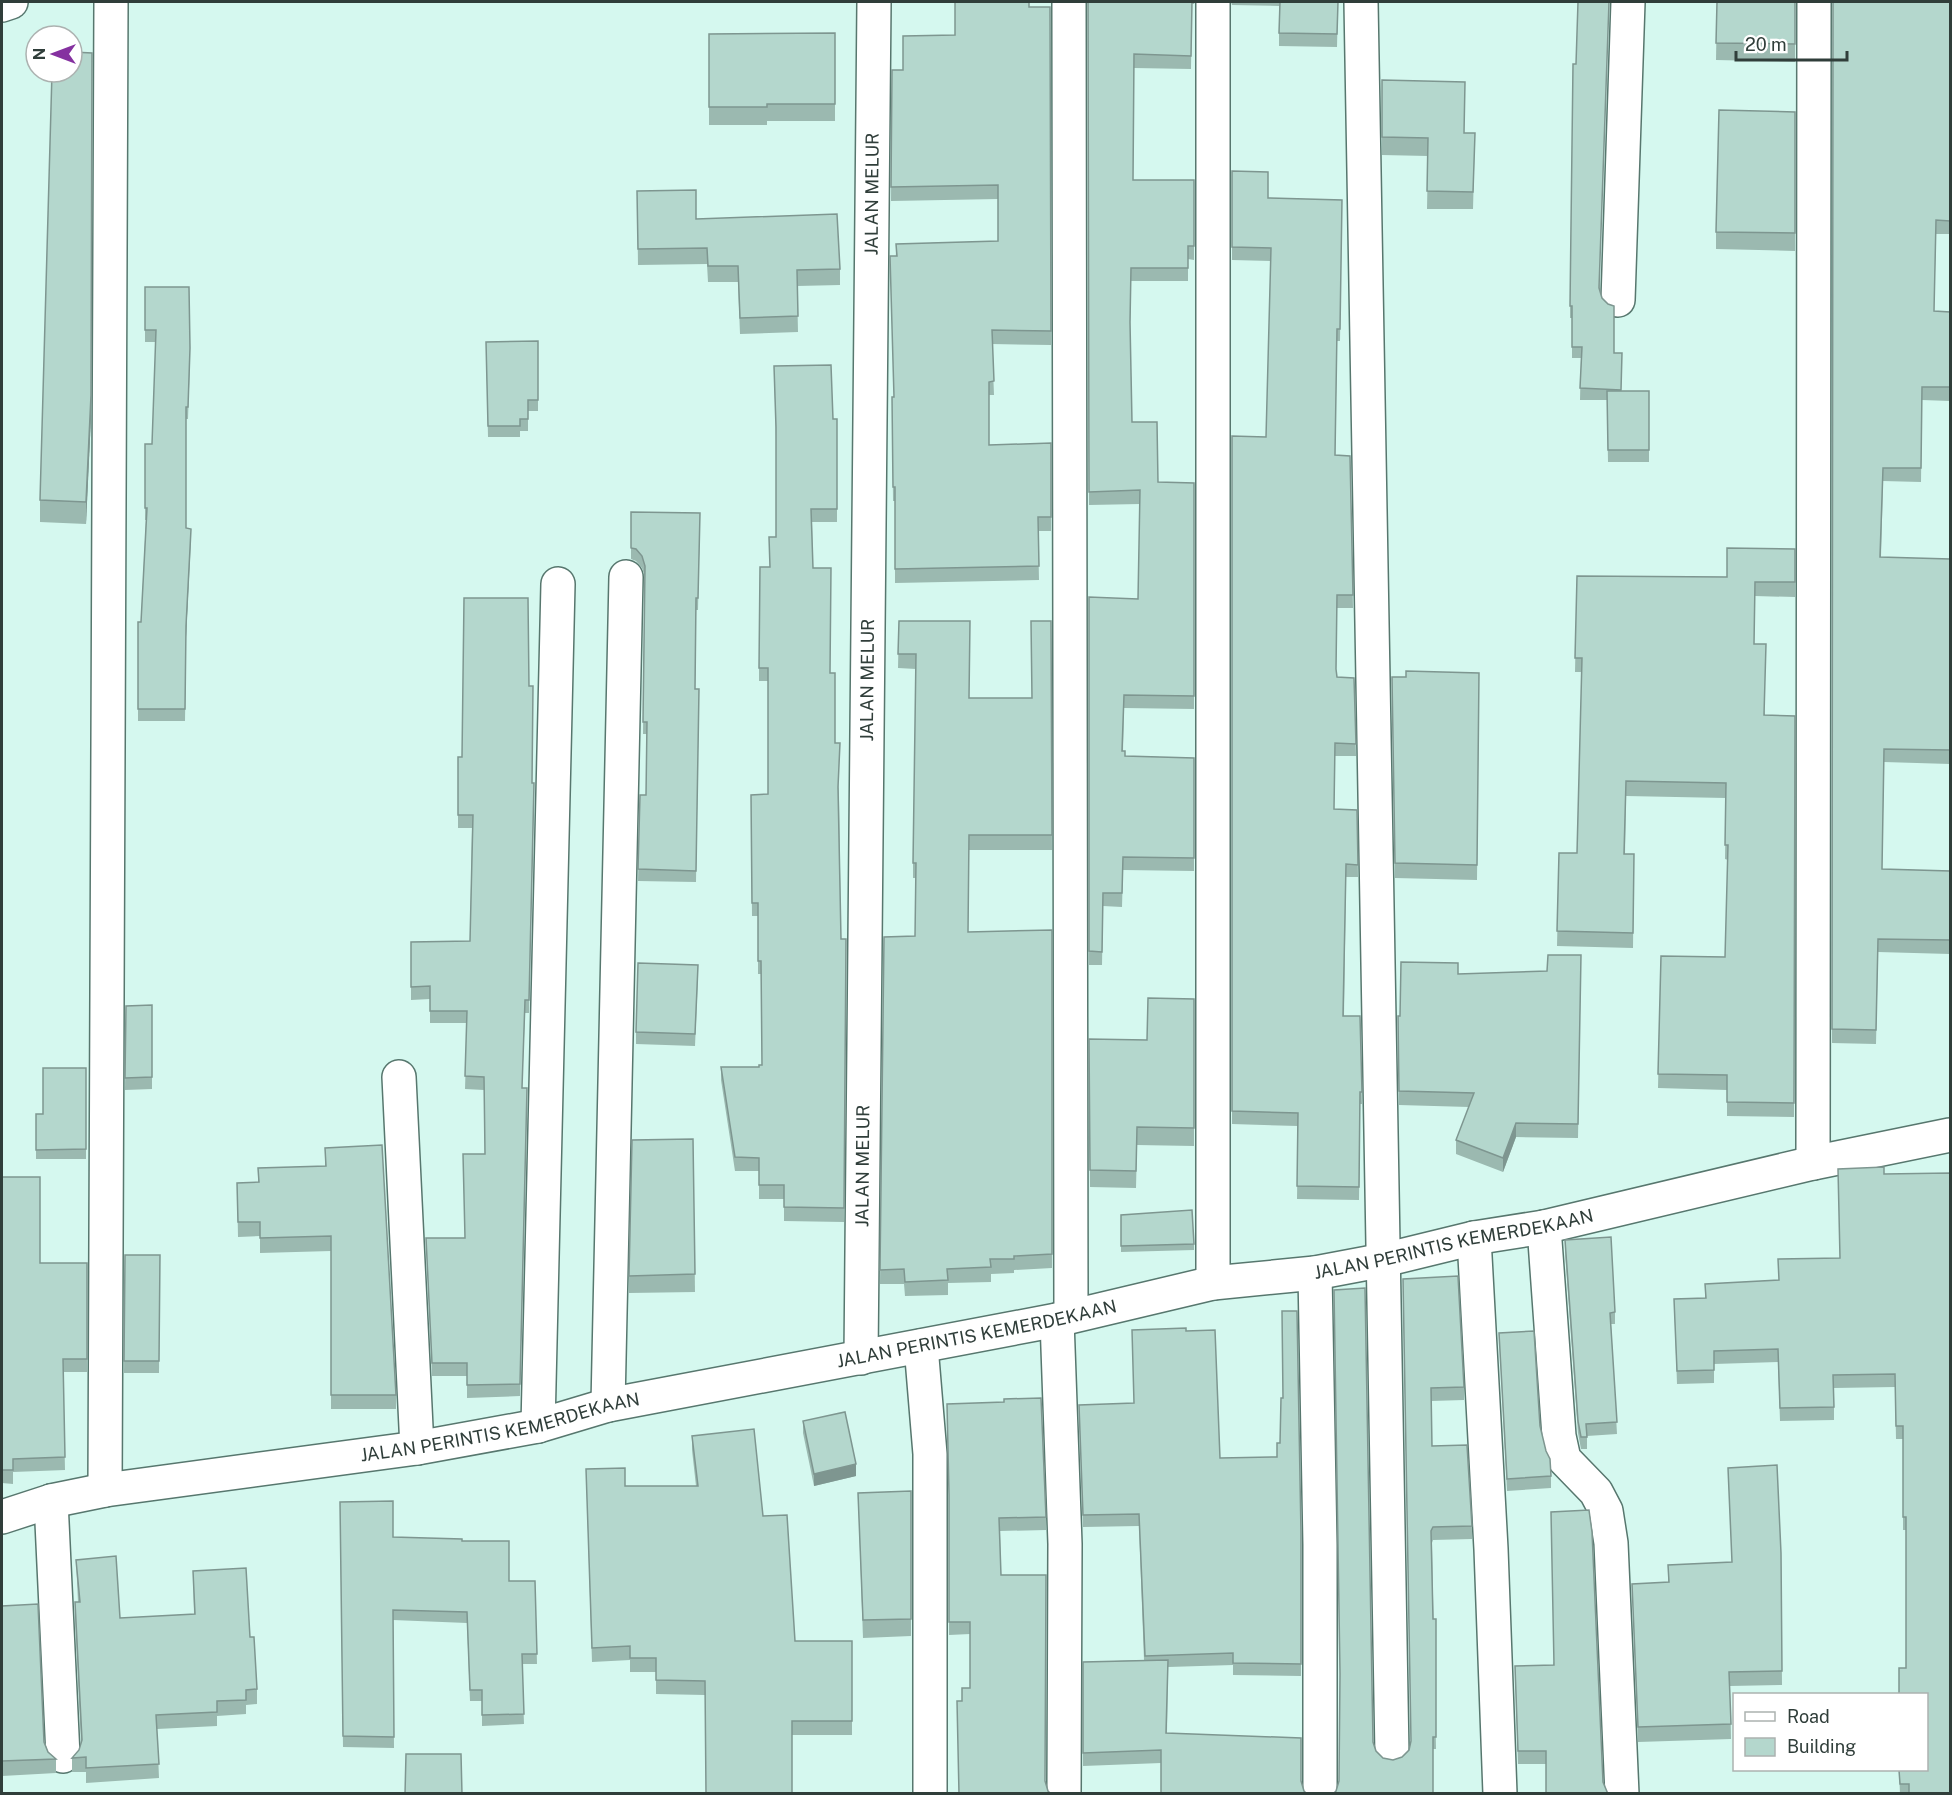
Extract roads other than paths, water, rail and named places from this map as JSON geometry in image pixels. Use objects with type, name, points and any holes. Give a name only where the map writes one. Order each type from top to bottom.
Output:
[{"type":"street","points":[[2,5],[11,2]]},
{"type":"street","points":[[105,1490],[111,2]]},
{"type":"street","name":"JALAN MELUR","points":[[861,1358],[874,2]]},
{"type":"street","points":[[1064,1794],[1069,2]]},
{"type":"street","points":[[1213,2],[1213,1283]]},
{"type":"street","points":[[1361,2],[1392,1754]]},
{"type":"street","points":[[1618,300],[1628,2]]},
{"type":"street","points":[[1813,1164],[1814,2]]},
{"type":"street","points":[[608,1406],[626,577]]},
{"type":"street","points":[[538,1426],[558,584]]},
{"type":"street","points":[[399,1077],[417,1448]]},
{"type":"street","name":"JALAN PERINTIS KEMERDEKAAN","points":[[2,1517],[51,1501],[105,1490],[417,1448],[538,1426],[608,1406],[1064,1318],[1213,1283],[1315,1273],[1384,1260],[1474,1238],[1544,1227],[1813,1164],[1950,1135]]},
{"type":"street","points":[[1544,1227],[1559,1437],[1564,1460],[1596,1492],[1606,1511],[1611,1543],[1622,1794]]},
{"type":"street","points":[[1474,1238],[1491,1549],[1500,1794]]},
{"type":"street","points":[[1315,1273],[1320,1545],[1320,1794]]},
{"type":"street","points":[[921,1346],[930,1454],[930,1794]]},
{"type":"street","points":[[51,1501],[63,1756]]}]
